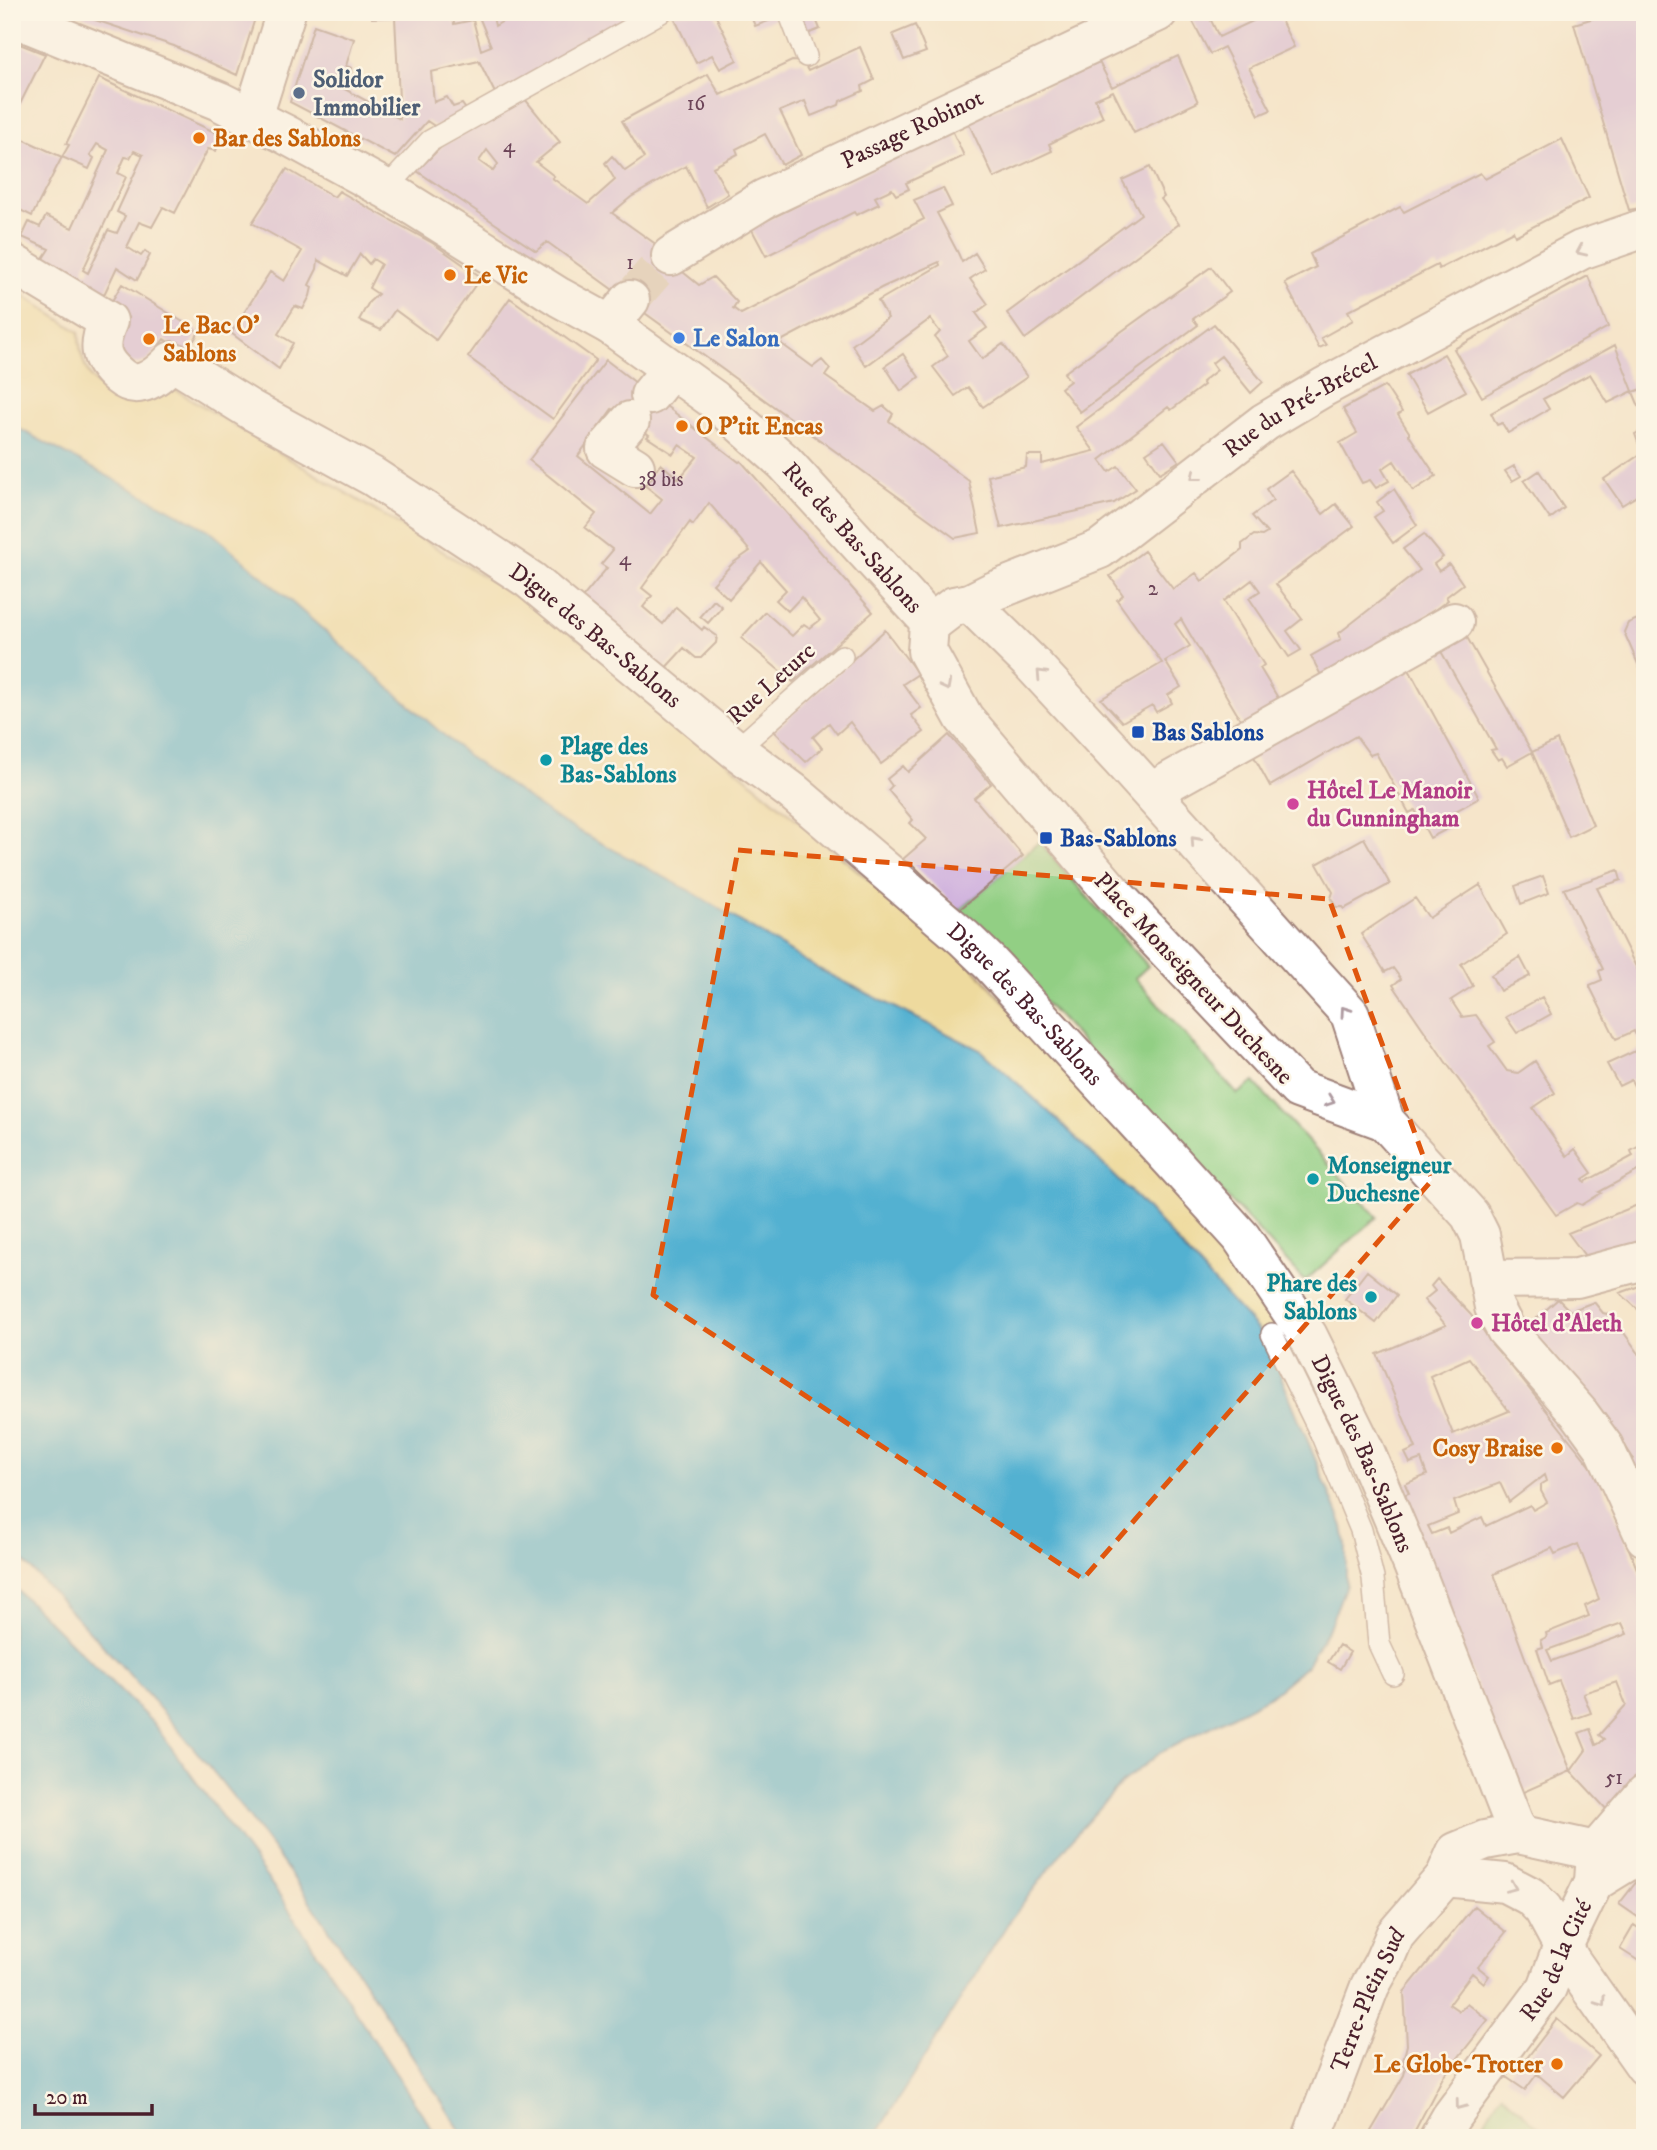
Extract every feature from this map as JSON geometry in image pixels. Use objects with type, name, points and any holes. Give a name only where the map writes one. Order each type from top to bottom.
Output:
[{"type":"street","points":[[253,117],[286,12]]},
{"type":"street","name":"Passage Robinot","points":[[671,256],[764,200],[1158,12]]},
{"type":"street","name":"Rue des Bas-Sablons","points":[[12,17],[253,117],[386,189],[559,297],[620,313],[650,395],[713,399],[785,463],[931,623]]},
{"type":"street","name":"Rue du Pré-Brécel","points":[[970,603],[1100,549],[1265,422],[1324,387],[1581,250],[1645,228]]},
{"type":"street","name":"Digue des Bas-Sablons","points":[[18,266],[108,321],[101,352],[107,366],[125,381],[138,383],[151,379],[172,361],[251,410],[372,476],[530,580],[736,750],[793,792],[990,963],[1241,1237],[1308,1336],[1364,1449],[1413,1565],[1518,1834]]},
{"type":"street","points":[[635,467],[606,449],[650,395]]},
{"type":"street","points":[[931,623],[954,606],[970,603]]},
{"type":"street","name":"Place Monseigneur Duchesne","points":[[970,603],[1032,664],[1151,792],[1350,1014],[1385,1121],[1470,1215],[1480,1236],[1494,1307],[1506,1330],[1579,1413],[1604,1447],[1645,1537]]},
{"type":"street","points":[[1151,792],[1454,622]]},
{"type":"street","name":"Place Monseigneur Duchesne","points":[[931,623],[927,650],[964,718],[1112,891],[1298,1089],[1385,1121]]},
{"type":"street","points":[[1488,1279],[1577,1278],[1645,1261]]},
{"type":"street","name":"Rue de la Cité","points":[[1439,2138],[1451,2117],[1547,1988],[1595,1867],[1645,1794]]},
{"type":"street","name":"Terre-Plein Sud","points":[[1312,2138],[1370,1986],[1384,1963],[1395,1935],[1445,1877],[1456,1852],[1485,1840],[1518,1834],[1595,1867]]},
{"type":"street","name":"Rue de la Cité","points":[[1595,1867],[1625,1863],[1645,1837]]},
{"type":"street","points":[[1445,1877],[1505,1883],[1530,1896],[1543,1909],[1571,1961],[1645,2066]]},
{"type":"lane","points":[[386,189],[430,141],[661,12]]},
{"type":"lane","points":[[789,12],[806,56]]},
{"type":"lane","name":"Rue Leturc","points":[[736,750],[842,656]]},
{"type":"lane","points":[[1272,1334],[1322,1436],[1361,1530],[1373,1578],[1378,1644],[1393,1674]]},
{"type":"highlighted area","points":[[738,850],[1329,899],[1432,1180],[1083,1579],[653,1295]]},
{"type":"green space","points":[[1039,842],[1148,966],[1135,978],[1237,1094],[1254,1082],[1377,1217],[1305,1281],[959,910]]},
{"type":"green space","points":[[1501,2093],[1551,2138],[1475,2138]]},
{"type":"sand","name":"Plage des Bas-Sablons","points":[[12,288],[79,332],[84,362],[88,372],[101,388],[127,394],[171,387],[521,599],[586,644],[969,963],[1212,1229],[1286,1327],[1265,1338],[12,527]]},
{"type":"water","points":[[12,425],[209,530],[469,757],[560,821],[692,892],[817,968],[982,1051],[1061,1123],[1139,1200],[1265,1338],[1343,1526],[1346,1585],[1330,1625],[1306,1666],[1270,1696],[1158,1754],[1122,1783],[1076,1834],[1010,1920],[874,2138],[465,2138],[325,1923],[235,1799],[98,1640],[12,1549]]},
{"type":"water","points":[[12,1585],[153,1723],[278,1893],[438,2138],[12,2138]]},
{"type":"building","points":[[71,12],[257,12],[237,75],[174,46]]},
{"type":"building","points":[[372,12],[452,12],[454,24],[473,20],[481,50],[491,46],[477,12],[492,12],[495,26],[518,12],[643,12],[496,95],[479,61],[431,72],[434,102],[447,97],[453,107],[462,104],[467,111],[436,127],[427,121],[395,157],[290,102],[314,25],[354,39],[346,66],[352,68],[349,78],[339,76],[337,85],[400,119],[395,17],[372,18]]},
{"type":"building","points":[[714,12],[737,60],[720,69],[712,55],[696,63],[672,13]]},
{"type":"building","points":[[749,12],[784,12],[785,15],[755,26]]},
{"type":"building","points":[[796,12],[813,12],[820,29],[805,35]]},
{"type":"building","points":[[1207,12],[1219,37],[1277,12],[1294,47],[1249,68],[1271,110],[1259,115],[1224,47],[1210,54],[1191,18]]},
{"type":"building","points":[[1614,12],[1642,12],[1645,23],[1645,207],[1629,210],[1574,24]]},
{"type":"building","points":[[915,25],[926,52],[904,60],[893,34]]},
{"type":"building","points":[[12,41],[45,54],[12,120]]},
{"type":"building","points":[[860,47],[874,80],[862,86],[863,91],[840,101],[839,105],[811,116],[805,101],[780,111],[801,155],[782,165],[765,134],[736,149],[738,154],[713,167],[728,194],[707,207],[686,166],[631,197],[612,213],[657,245],[678,268],[699,285],[713,277],[737,302],[733,308],[741,314],[924,219],[914,200],[943,188],[952,206],[937,213],[962,262],[975,253],[985,269],[970,279],[988,304],[976,313],[987,328],[969,341],[982,359],[1003,344],[1027,377],[983,407],[968,387],[955,396],[933,367],[948,356],[935,337],[940,332],[930,319],[866,366],[852,345],[888,318],[878,301],[940,265],[939,262],[883,287],[779,342],[813,367],[822,360],[830,369],[825,376],[875,411],[884,406],[893,414],[889,421],[969,481],[980,533],[955,538],[547,242],[536,251],[417,171],[447,141],[450,142],[525,99],[560,142],[536,162],[554,176],[552,178],[588,204],[615,180],[605,163],[612,156],[625,171],[644,158],[622,121],[708,74],[720,95],[792,61],[803,62],[808,71]],"holes":[[[487,150],[498,164],[493,171],[479,161]]]},
{"type":"building","points":[[1178,56],[1198,102],[1134,133],[1113,91],[1095,99],[1103,117],[1049,144],[1052,151],[994,178],[968,122],[1099,62],[1112,87]]},
{"type":"building","points":[[99,78],[221,135],[216,151],[208,149],[175,213],[163,207],[152,227],[139,222],[127,247],[141,256],[145,251],[150,255],[137,280],[117,267],[101,301],[40,263],[49,249],[22,237],[29,222],[40,227],[46,216],[72,228],[108,150],[97,144],[90,155],[94,158],[89,169],[62,157],[69,145],[66,144]],"holes":[[[134,151],[143,155],[117,212],[125,216],[117,233],[108,230],[88,273],[83,270],[126,177],[118,173],[125,157],[130,158]]]},
{"type":"building","points":[[952,130],[964,156],[906,183],[909,189],[896,195],[892,189],[875,197],[879,204],[856,215],[854,212],[766,256],[751,228]]},
{"type":"building","points":[[12,134],[62,157],[32,216],[12,206]]},
{"type":"building","points":[[1562,139],[1589,198],[1515,236],[1513,231],[1439,269],[1437,265],[1348,311],[1353,320],[1321,338],[1326,345],[1319,348],[1285,283],[1316,267],[1310,254],[1400,207],[1404,212],[1480,173],[1485,179]]},
{"type":"building","points":[[1150,167],[1164,197],[1161,199],[1179,224],[1025,339],[1007,313],[1141,214],[1122,180]]},
{"type":"building","points":[[287,169],[334,197],[339,191],[431,242],[481,277],[436,340],[395,310],[381,330],[359,320],[369,302],[378,294],[369,288],[381,264],[373,259],[369,264],[360,254],[347,276],[318,260],[317,269],[309,285],[312,287],[310,296],[303,309],[295,306],[278,334],[293,343],[279,369],[231,333],[270,272],[284,281],[302,251],[252,223]]},
{"type":"building","points":[[1211,267],[1230,292],[1193,319],[1198,325],[1080,412],[1061,388],[1070,381],[1064,373]]},
{"type":"building","points":[[1588,276],[1608,327],[1482,397],[1454,349]]},
{"type":"building","points":[[122,284],[199,332],[186,353],[164,339],[148,360],[139,364],[129,362],[119,355],[116,337],[129,318],[109,306]]},
{"type":"building","points":[[510,298],[596,360],[553,419],[468,357]]},
{"type":"building","points":[[1214,324],[1263,382],[1251,393],[1221,356],[1212,363],[1217,370],[1202,382],[1204,385],[1171,410],[1168,407],[1100,460],[1109,472],[1118,466],[1136,489],[1114,503],[1001,528],[988,476],[1026,467],[1027,455],[1042,455],[1042,464],[1094,451],[1076,427]]},
{"type":"building","points":[[1615,345],[1633,391],[1608,403],[1590,374],[1543,399],[1549,409],[1508,433],[1502,423],[1497,425],[1491,413]]},
{"type":"building","points":[[903,354],[919,377],[901,391],[885,366]]},
{"type":"building","points":[[1444,354],[1466,391],[1428,412],[1406,375]]},
{"type":"building","points":[[606,360],[741,461],[873,612],[793,682],[741,638],[765,612],[792,636],[804,624],[810,628],[820,620],[801,597],[788,611],[776,600],[786,590],[761,562],[729,599],[713,584],[733,563],[750,551],[709,503],[693,525],[690,522],[642,588],[652,596],[643,607],[663,624],[676,607],[702,630],[704,627],[717,636],[716,643],[701,658],[696,658],[684,648],[661,673],[578,603],[607,568],[601,564],[613,550],[585,528],[596,514],[529,460]],"holes":[[[612,409],[649,435],[647,437],[673,454],[679,445],[697,457],[679,479],[661,464],[643,484],[662,499],[650,514],[578,456]]]},
{"type":"building","points":[[1385,386],[1402,412],[1398,415],[1409,435],[1436,476],[1413,491],[1394,461],[1382,469],[1389,481],[1376,488],[1370,480],[1362,483],[1340,443],[1357,433],[1343,409]]},
{"type":"building","points":[[1645,388],[1645,421],[1633,392]]},
{"type":"building","points":[[1645,429],[1645,491],[1622,505],[1604,479],[1642,453],[1635,434]]},
{"type":"building","points":[[1164,441],[1179,461],[1160,473],[1146,453]]},
{"type":"building","points":[[1514,466],[1521,476],[1512,481],[1505,471]]},
{"type":"building","points":[[1291,471],[1323,514],[1336,504],[1354,526],[1276,584],[1302,619],[1287,631],[1301,650],[1289,657],[1249,598],[1260,591],[1252,580],[1224,601],[1264,665],[1260,668],[1284,708],[1246,729],[1181,619],[1175,624],[1190,646],[1165,661],[1181,687],[1168,695],[1172,703],[1156,712],[1152,705],[1122,722],[1101,699],[1162,663],[1117,600],[1123,595],[1110,576],[1144,551],[1173,589],[1196,573],[1202,581],[1242,550],[1242,544],[1254,535],[1262,536],[1267,533],[1252,516],[1273,500],[1266,489]]},
{"type":"building","points":[[1539,471],[1564,508],[1550,519],[1524,481]]},
{"type":"building","points":[[1394,489],[1417,525],[1393,543],[1374,517],[1383,511],[1377,502]]},
{"type":"building","points":[[1424,534],[1443,557],[1434,564],[1439,571],[1449,564],[1463,584],[1446,597],[1448,600],[1394,640],[1326,685],[1311,656],[1341,639],[1339,633],[1420,570],[1403,549]]},
{"type":"building","points":[[714,600],[722,607],[708,623],[700,616]]},
{"type":"building","points":[[1645,616],[1645,673],[1641,671],[1624,632],[1628,623]]},
{"type":"building","points":[[885,630],[918,674],[903,684],[921,708],[911,715],[924,732],[881,764],[850,722],[837,734],[829,723],[813,737],[822,748],[806,762],[774,731]]},
{"type":"building","points":[[1464,632],[1532,752],[1507,766],[1502,758],[1498,760],[1491,750],[1496,749],[1438,646]]},
{"type":"building","points":[[1406,664],[1479,798],[1443,818],[1449,828],[1430,838],[1415,810],[1409,813],[1376,753],[1370,755],[1356,736],[1270,786],[1252,753]]},
{"type":"building","points":[[949,735],[991,784],[974,798],[1023,856],[959,910],[912,864],[902,860],[926,839],[910,823],[913,820],[888,790],[892,786],[887,779],[903,766],[908,772]]},
{"type":"building","points":[[1557,740],[1593,825],[1569,837],[1532,752]]},
{"type":"building","points":[[1364,838],[1390,884],[1344,909],[1336,907],[1331,898],[1333,892],[1317,864]]},
{"type":"building","points":[[1618,870],[1621,880],[1597,888],[1645,985],[1645,1097],[1641,1099],[1631,1080],[1619,1086],[1607,1064],[1642,1048],[1634,1031],[1616,1039],[1590,987],[1602,980],[1599,971],[1603,969],[1564,889]]},
{"type":"building","points":[[1543,876],[1549,893],[1521,904],[1515,886]]},
{"type":"building","points":[[1480,885],[1507,934],[1461,964],[1473,986],[1451,1000],[1462,1017],[1476,1015],[1495,1042],[1489,1046],[1507,1071],[1518,1073],[1535,1061],[1555,1093],[1533,1108],[1567,1156],[1575,1149],[1592,1173],[1583,1179],[1585,1182],[1633,1156],[1631,1151],[1645,1143],[1645,1167],[1599,1192],[1601,1193],[1582,1205],[1577,1203],[1556,1215],[1393,985],[1401,979],[1393,968],[1385,972],[1361,934],[1415,898],[1429,918]]},
{"type":"building","points":[[1520,957],[1530,976],[1500,991],[1491,975]]},
{"type":"building","points":[[1542,997],[1551,1014],[1517,1033],[1506,1017]]},
{"type":"building","points":[[1645,1202],[1645,1247],[1591,1264],[1568,1233]]},
{"type":"building","name":"Phare des Sablons","points":[[1367,1271],[1397,1295],[1376,1323],[1345,1299]]},
{"type":"building","points":[[1437,1279],[1470,1314],[1592,1468],[1608,1497],[1645,1589],[1645,1774],[1609,1812],[1571,1771],[1519,1794],[1403,1495],[1409,1493],[1405,1484],[1427,1475],[1421,1459],[1410,1463],[1405,1453],[1416,1448],[1377,1354],[1446,1325],[1424,1300],[1435,1291],[1431,1286]],"holes":[[[1469,1358],[1509,1411],[1453,1434],[1430,1376]],[[1544,1475],[1546,1481],[1541,1484],[1541,1491],[1547,1502],[1533,1510],[1530,1505],[1486,1526],[1482,1517],[1449,1533],[1447,1528],[1432,1534],[1428,1526],[1458,1514],[1454,1501],[1500,1483],[1509,1502]],[[1578,1544],[1599,1599],[1585,1606],[1589,1616],[1546,1633],[1547,1637],[1541,1640],[1543,1647],[1537,1649],[1549,1685],[1559,1681],[1574,1719],[1591,1713],[1583,1693],[1617,1682],[1626,1705],[1599,1735],[1604,1739],[1600,1743],[1596,1745],[1590,1729],[1579,1733],[1586,1750],[1571,1771],[1537,1690],[1494,1574],[1552,1548],[1555,1554]],[[1622,1623],[1627,1634],[1552,1661],[1547,1650]]]},
{"type":"building","points":[[1645,1284],[1645,1316],[1620,1293]]},
{"type":"building","points":[[1558,1299],[1570,1311],[1594,1302],[1603,1313],[1611,1315],[1645,1362],[1645,1489],[1630,1464],[1633,1458],[1610,1422],[1528,1326]]},
{"type":"building","points":[[1339,1645],[1350,1652],[1340,1669],[1328,1662]]},
{"type":"building","points":[[1645,1871],[1645,1922],[1619,1904]]},
{"type":"building","points":[[1474,1906],[1506,1932],[1478,1967],[1489,1976],[1484,1983],[1472,1973],[1449,2004],[1459,2011],[1467,2003],[1488,2020],[1443,2077],[1411,2138],[1367,2138],[1404,2075],[1406,2067],[1402,2065],[1407,2045],[1404,1992]]},
{"type":"building","points":[[1634,1925],[1645,1933],[1645,1965],[1620,1949]]},
{"type":"building","points":[[1557,2019],[1599,2056],[1564,2097],[1537,2074],[1525,2090],[1506,2077],[1518,2060],[1523,2063]]},
{"type":"tunnel","points":[[630,300],[671,256]]},
{"type":"place","name":"Solidor Immobilier","points":[[299,93]]},
{"type":"place","name":"Bar des Sablons","points":[[199,138]]},
{"type":"place","name":"Le Vic","points":[[450,275]]},
{"type":"place","name":"Le Salon","points":[[679,338]]},
{"type":"place","name":"Le Bac O' Sablons","points":[[149,339]]},
{"type":"place","name":"O P'tit Encas","points":[[682,426]]},
{"type":"place","name":"Bas Sablons","points":[[1138,732]]},
{"type":"place","name":"Plage des Bas-Sablons","points":[[546,760]]},
{"type":"place","name":"Hôtel Le Manoir du Cunningham","points":[[1293,804]]},
{"type":"place","name":"Bas-Sablons","points":[[1046,838]]},
{"type":"place","name":"Monseigneur Duchesne","points":[[1313,1179]]},
{"type":"place","name":"Phare des Sablons","points":[[1371,1297]]},
{"type":"place","name":"Hôtel d'Aleth","points":[[1477,1323]]},
{"type":"place","name":"Cosy Braise","points":[[1557,1448]]},
{"type":"place","name":"Le Globe-Trotter","points":[[1557,2064]]}]
